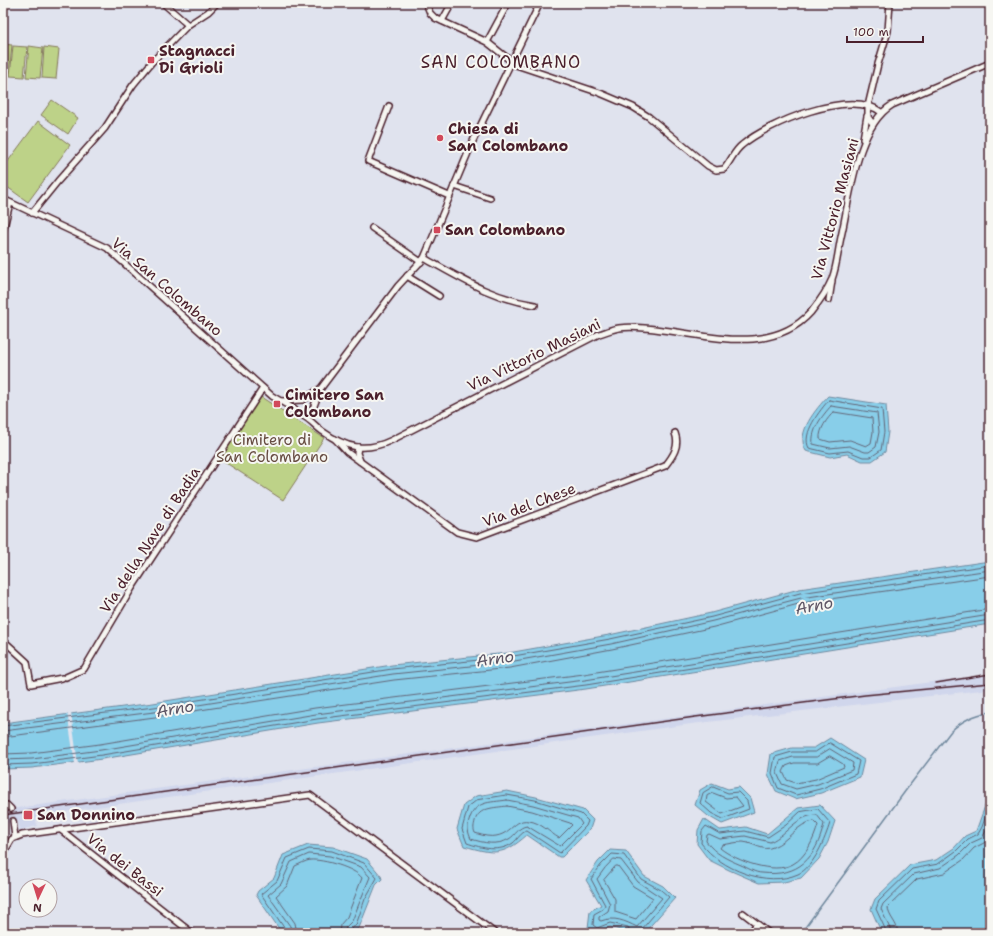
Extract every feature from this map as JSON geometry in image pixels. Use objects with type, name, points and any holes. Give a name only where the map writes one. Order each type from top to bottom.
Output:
[{"type":"street","points":[[164,3],[188,25]]},
{"type":"street","points":[[32,213],[60,178],[105,128],[140,76],[188,25],[202,16],[217,3]]},
{"type":"street","points":[[426,3],[430,13],[442,21],[487,42],[498,49],[510,61],[520,67],[600,93],[633,107],[649,117],[708,166],[716,170],[724,169],[741,146],[765,130],[786,120],[814,111],[856,104],[868,106],[881,112],[911,96],[990,63]]},
{"type":"street","points":[[442,21],[452,3]]},
{"type":"street","points":[[487,42],[508,3]]},
{"type":"street","points":[[303,416],[309,414],[321,388],[398,286],[422,260],[510,61],[540,3]]},
{"type":"street","points":[[873,124],[869,120],[868,106],[888,31],[890,3]]},
{"type":"street","points":[[389,106],[368,161],[449,196]]},
{"type":"street","name":"Via Vittorio Masiani","points":[[358,447],[377,446],[392,440],[599,334],[610,330],[619,328],[641,328],[746,340],[779,334],[789,329],[808,314],[825,292],[832,278],[861,151],[873,124],[881,112]]},
{"type":"street","points":[[861,151],[868,113]]},
{"type":"street","points":[[454,186],[490,198]]},
{"type":"street","name":"Via San Colombano","points":[[3,199],[107,248],[262,388],[303,416]]},
{"type":"street","points":[[3,232],[10,203]]},
{"type":"street","points":[[372,228],[422,260],[487,292],[515,302],[535,305]]},
{"type":"street","points":[[407,276],[439,296]]},
{"type":"street","points":[[829,300],[832,278]]},
{"type":"street","name":"Via della Nave di Badia","points":[[3,640],[28,662],[31,684],[64,677],[84,669],[132,588],[262,388]]},
{"type":"street","points":[[298,412],[297,406],[321,388]]},
{"type":"street","points":[[280,401],[309,402],[312,409],[312,420]]},
{"type":"street","name":"Via del Chese","points":[[303,416],[312,420],[317,427],[334,439],[347,452],[458,532],[477,537],[665,466],[674,454],[677,441],[675,433]]},
{"type":"street","name":"Via del Chese","points":[[334,439],[358,447]]},
{"type":"street","points":[[347,452],[352,446]]},
{"type":"street","points":[[358,447],[360,461]]},
{"type":"street","points":[[15,837],[310,795],[495,933]]},
{"type":"street","points":[[3,806],[7,805],[11,809]]},
{"type":"street","points":[[3,854],[15,837],[13,821]]},
{"type":"street","name":"Via dei Bassi","points":[[61,830],[192,933]]},
{"type":"street","points":[[743,913],[769,933]]},
{"type":"street","points":[[750,933],[757,924]]},
{"type":"shaded area","points":[[990,674],[990,689],[691,724],[83,809],[51,814],[36,819],[37,826],[20,830],[18,821],[3,824],[3,810]]},
{"type":"green space","points":[[3,44],[12,45],[9,76],[3,75]]},
{"type":"green space","points":[[13,46],[27,47],[24,77],[10,76]]},
{"type":"green space","points":[[29,46],[43,48],[40,78],[26,77]]},
{"type":"green space","points":[[44,47],[59,49],[56,79],[42,78]]},
{"type":"green space","points":[[52,100],[78,118],[68,134],[41,115]]},
{"type":"green space","points":[[38,121],[70,145],[28,202],[3,184],[3,168]]},
{"type":"green space","name":"Cimitero di San Colombano","points":[[261,397],[324,438],[283,500],[220,459]]},
{"type":"water","points":[[828,396],[886,405],[888,432],[885,452],[872,461],[862,461],[847,454],[830,457],[806,451],[803,444],[805,429],[813,414]]},
{"type":"water","name":"Arno","points":[[990,561],[990,624],[586,689],[318,723],[102,759],[32,768],[3,769],[3,723],[153,703],[392,665],[508,653],[609,635],[711,613],[799,589]]},
{"type":"water","points":[[830,738],[864,760],[860,777],[821,793],[795,799],[776,791],[768,774],[771,754],[792,748],[814,748]]},
{"type":"water","points":[[712,783],[728,789],[739,787],[750,798],[754,812],[722,824],[708,816],[695,805],[700,790]]},
{"type":"water","points":[[507,791],[536,797],[583,810],[593,820],[590,829],[562,857],[559,857],[527,835],[511,847],[497,852],[483,851],[464,846],[457,829],[464,805],[476,796]]},
{"type":"water","points":[[990,792],[990,933],[885,933],[879,927],[871,909],[875,899],[910,865],[936,860],[954,848],[965,836],[976,831]]},
{"type":"water","points":[[820,805],[835,821],[828,842],[819,859],[801,878],[784,882],[759,883],[709,860],[697,844],[698,830],[704,819],[720,830],[746,827],[767,834],[798,808]]},
{"type":"water","points":[[308,845],[333,847],[367,859],[381,876],[382,879],[376,885],[359,928],[351,933],[282,933],[256,895],[258,891],[274,878],[283,855]]},
{"type":"water","points":[[610,850],[626,851],[644,876],[663,886],[675,898],[644,933],[630,933],[610,927],[597,933],[588,928],[590,911],[601,905],[586,880],[598,862]]},
{"type":"pier","points":[[67,712],[71,712],[78,764],[75,764]]},
{"type":"waterway","points":[[801,933],[951,731],[969,718],[990,712]]},
{"type":"tunnel","points":[[11,809],[13,821]]},
{"type":"railway","points":[[936,683],[990,674]]},
{"type":"railway","points":[[3,815],[695,717],[865,695],[990,683]]},
{"type":"place","name":"Stagnacci Di Grioli","points":[[151,60]]},
{"type":"place","name":"Chiesa di San Colombano","points":[[440,138]]},
{"type":"place","name":"San Colombano","points":[[437,230]]},
{"type":"place","name":"Cimitero San Colombano","points":[[277,404]]},
{"type":"place","name":"San Donnino","points":[[28,815]]},
{"type":"district","name":"SAN COLOMBANO","points":[[501,62]]}]
